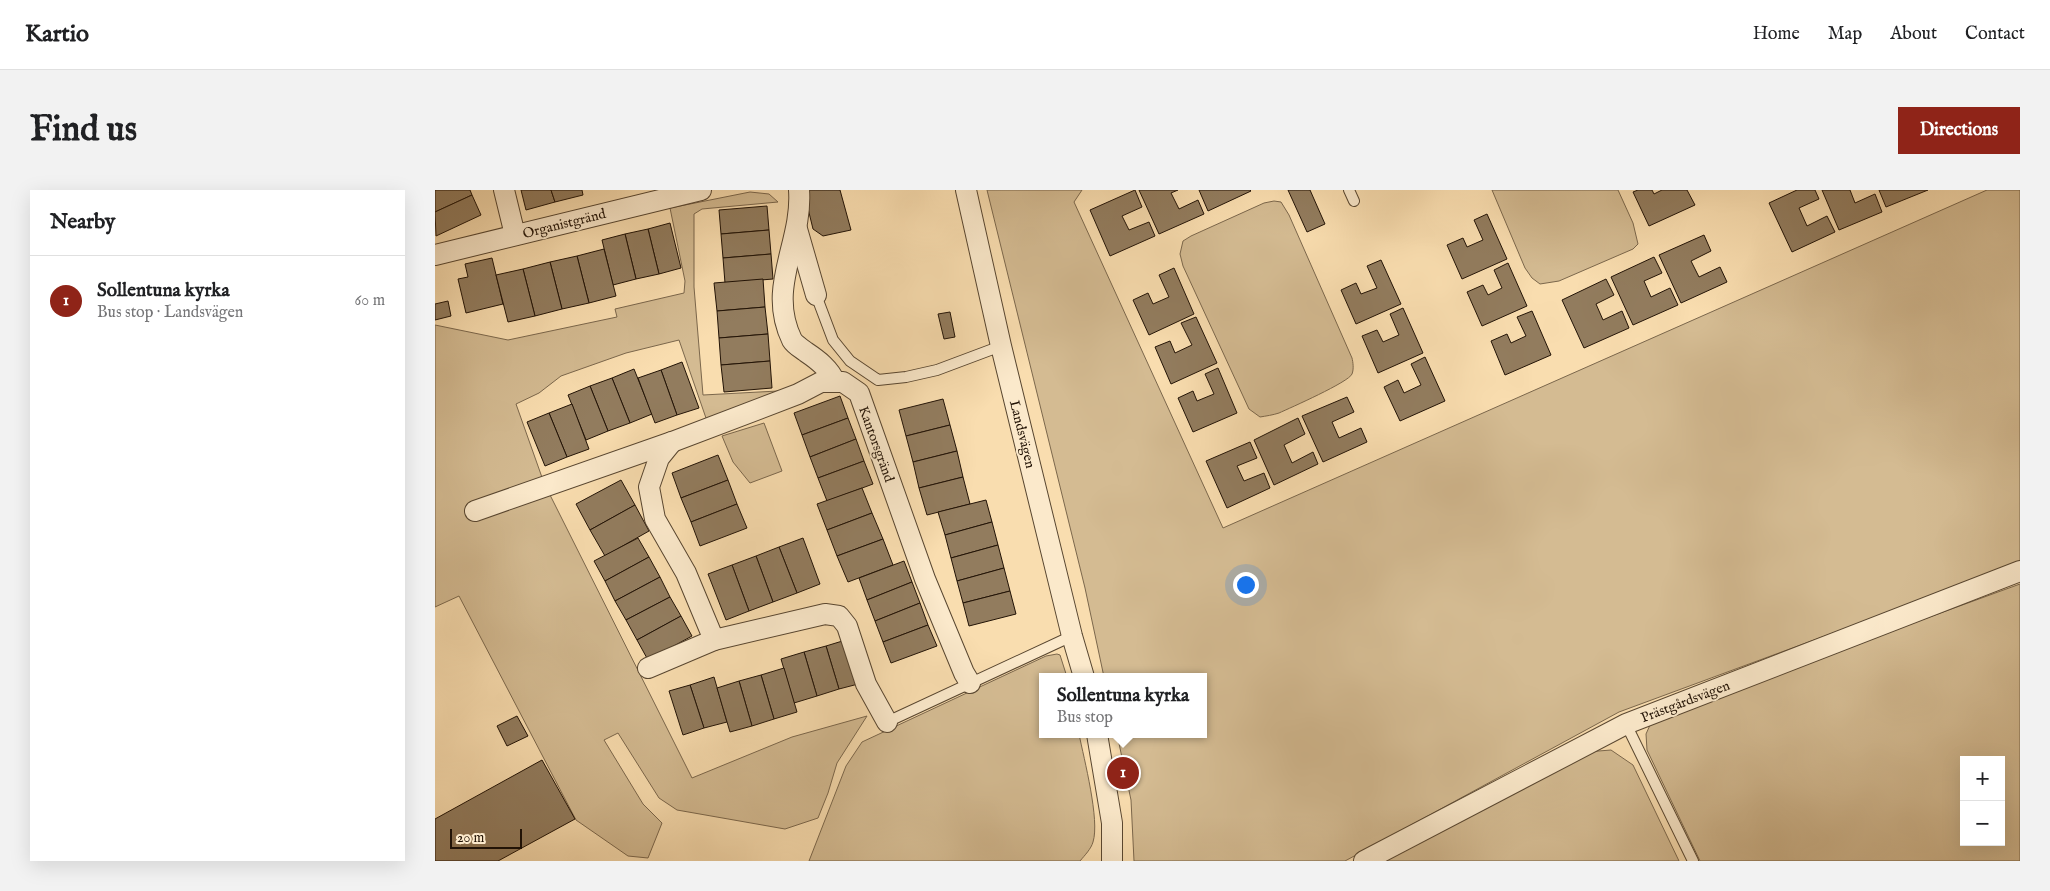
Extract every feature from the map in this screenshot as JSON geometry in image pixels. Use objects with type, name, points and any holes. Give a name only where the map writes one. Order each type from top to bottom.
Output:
[{"type":"street","name":"Organistgränd","points":[[505,190],[515,235]]},
{"type":"street","name":"Organistgränd","points":[[435,255],[701,190]]},
{"type":"street","points":[[475,511],[672,442],[799,394],[821,382],[833,363],[793,342],[786,326],[782,291],[784,274],[795,240],[800,206],[799,190]]},
{"type":"street","name":"Landsvägen","points":[[966,190],[1001,346],[1072,636],[1084,673]]},
{"type":"street","points":[[796,228],[817,295]]},
{"type":"street","name":"Kantorsgränd","points":[[833,363],[843,382],[859,393],[925,579],[964,673],[970,683]]},
{"type":"street","points":[[672,442],[659,458],[649,486],[655,519],[686,573],[714,640]]},
{"type":"street","name":"Prästgårdsvägen","points":[[1363,861],[1626,724],[2020,571]]},
{"type":"street","points":[[648,668],[714,640],[825,614],[839,616],[847,626],[866,684],[887,722]]},
{"type":"street","points":[[1098,738],[1112,823],[1112,861]]},
{"type":"lane","points":[[1349,190],[1354,201]]},
{"type":"lane","points":[[817,295],[833,340],[833,363],[850,361],[878,380],[906,378],[937,370],[1001,346]]},
{"type":"lane","points":[[887,722],[1072,636]]},
{"type":"lane","points":[[1626,724],[1693,861]]},
{"type":"shaded area","points":[[987,190],[1082,190],[1074,202],[1223,528],[1987,190],[2020,190],[2020,564],[1619,712],[1345,861],[1134,861],[1131,800],[1118,738],[1207,738],[1207,673],[1103,673],[1085,588]]},
{"type":"shaded area","points":[[1492,190],[1618,190],[1633,223],[1638,244],[1633,249],[1559,281],[1540,284],[1532,278],[1525,268]]},
{"type":"shaded area","points":[[750,192],[769,194],[778,202],[702,209],[694,214],[694,287],[703,395],[778,391],[707,421],[679,340],[626,353],[561,376],[539,393],[516,404],[544,483],[692,778],[792,737],[867,716],[837,763],[818,818],[785,829],[677,810],[659,798],[618,733],[604,740],[643,804],[662,823],[648,858],[628,856],[576,820],[459,596],[435,607],[435,325],[508,340],[617,317],[615,309],[684,293],[685,281],[670,208]]},
{"type":"shaded area","points":[[1281,202],[1289,215],[1352,358],[1353,368],[1352,374],[1348,378],[1330,389],[1279,413],[1260,417],[1249,409],[1183,266],[1180,254],[1183,241],[1191,236],[1264,203]]},
{"type":"shaded area","points":[[764,423],[782,471],[750,483],[733,462],[722,436]]},
{"type":"shaded area","points":[[2020,584],[2020,861],[1700,861],[1647,750],[1646,734],[1650,725],[1729,690]]},
{"type":"shaded area","points":[[1060,655],[1066,673],[1039,673],[1039,738],[1080,738],[1091,789],[1095,832],[1091,847],[1080,861],[809,861],[846,766],[862,742],[1046,656]]},
{"type":"shaded area","points":[[1611,750],[1633,765],[1679,861],[1384,861],[1586,752]]},
{"type":"building","points":[[435,190],[470,190],[472,195],[435,212]]},
{"type":"building","points":[[521,190],[551,190],[555,202],[526,210]]},
{"type":"building","points":[[551,190],[582,190],[583,195],[555,202]]},
{"type":"building","points":[[806,190],[840,190],[851,230],[823,236],[813,229],[804,192]]},
{"type":"building","points":[[1135,190],[1142,207],[1122,216],[1129,230],[1149,222],[1155,236],[1110,256],[1090,210]]},
{"type":"building","points":[[1139,190],[1178,190],[1171,193],[1179,209],[1198,200],[1204,214],[1159,234]]},
{"type":"building","points":[[1199,190],[1250,190],[1251,191],[1208,211]]},
{"type":"building","points":[[1288,190],[1310,190],[1325,224],[1307,232]]},
{"type":"building","points":[[1652,190],[1654,194],[1662,190],[1687,190],[1695,205],[1649,226],[1633,192]]},
{"type":"building","points":[[1797,190],[1815,190],[1819,199],[1799,208],[1807,226],[1827,216],[1835,232],[1792,252],[1769,203]]},
{"type":"building","points":[[1822,190],[1850,190],[1855,203],[1875,194],[1882,212],[1839,230]]},
{"type":"building","points":[[1879,190],[1928,190],[1886,207]]},
{"type":"building","points":[[472,195],[481,215],[436,236],[435,212]]},
{"type":"building","points":[[767,206],[769,230],[721,234],[719,210]]},
{"type":"building","points":[[1487,214],[1507,259],[1462,279],[1447,245],[1463,238],[1467,247],[1483,240],[1474,220]]},
{"type":"building","points":[[670,223],[681,268],[659,274],[648,229]]},
{"type":"building","points":[[648,229],[659,274],[636,279],[625,234]]},
{"type":"building","points":[[769,230],[771,254],[723,258],[721,234]]},
{"type":"building","points":[[625,234],[636,279],[613,285],[602,240]]},
{"type":"building","points":[[1704,235],[1711,251],[1691,261],[1699,277],[1720,267],[1727,282],[1681,303],[1659,255]]},
{"type":"building","points":[[604,249],[616,296],[589,303],[577,256]]},
{"type":"building","points":[[771,254],[773,279],[725,283],[723,258]]},
{"type":"building","points":[[577,256],[589,303],[562,309],[550,262]]},
{"type":"building","points":[[1654,257],[1662,273],[1644,281],[1651,297],[1670,288],[1678,305],[1633,325],[1611,277]]},
{"type":"building","points":[[492,258],[503,304],[466,313],[458,279],[468,277],[465,264]]},
{"type":"building","points":[[1381,260],[1401,304],[1356,324],[1341,290],[1356,283],[1361,294],[1377,288],[1367,266]]},
{"type":"building","points":[[550,262],[562,309],[535,316],[523,269]]},
{"type":"building","points":[[1508,263],[1527,306],[1482,326],[1467,292],[1483,285],[1488,295],[1502,288],[1494,270]]},
{"type":"building","points":[[1174,268],[1194,314],[1149,335],[1133,300],[1148,293],[1153,304],[1169,297],[1159,275]]},
{"type":"building","points":[[523,269],[535,316],[508,322],[496,275]]},
{"type":"building","points":[[763,279],[765,307],[717,311],[714,283]]},
{"type":"building","points":[[1606,279],[1614,295],[1596,304],[1603,320],[1622,311],[1629,328],[1584,348],[1562,300]]},
{"type":"building","points":[[448,301],[451,316],[435,320],[435,304]]},
{"type":"building","points":[[765,307],[768,334],[719,338],[717,311]]},
{"type":"building","points":[[1403,308],[1423,353],[1378,373],[1362,336],[1377,330],[1383,342],[1399,335],[1390,314]]},
{"type":"building","points":[[1532,311],[1551,355],[1505,375],[1491,341],[1507,334],[1511,343],[1526,336],[1517,317]]},
{"type":"building","points":[[950,312],[955,337],[944,339],[938,314]]},
{"type":"building","points":[[1196,317],[1217,363],[1171,384],[1155,347],[1170,341],[1175,353],[1192,345],[1181,323]]},
{"type":"building","points":[[768,334],[770,361],[721,365],[719,338]]},
{"type":"building","points":[[1425,357],[1445,401],[1400,421],[1384,387],[1398,380],[1404,393],[1421,385],[1411,364]]},
{"type":"building","points":[[770,361],[772,388],[724,392],[721,365]]},
{"type":"building","points":[[682,362],[699,408],[677,415],[661,370]]},
{"type":"building","points":[[1218,368],[1237,413],[1193,432],[1178,398],[1193,391],[1197,401],[1214,394],[1205,374]]},
{"type":"building","points":[[634,369],[652,414],[630,423],[612,378]]},
{"type":"building","points":[[661,370],[677,415],[655,423],[638,378]]},
{"type":"building","points":[[612,378],[630,423],[608,431],[590,386]]},
{"type":"building","points":[[590,386],[608,431],[586,440],[568,395]]},
{"type":"building","points":[[840,396],[848,418],[802,435],[794,413]]},
{"type":"building","points":[[1347,397],[1354,412],[1332,422],[1339,438],[1361,428],[1367,442],[1323,462],[1302,416]]},
{"type":"building","points":[[943,399],[950,425],[906,436],[899,410]]},
{"type":"building","points":[[572,404],[589,449],[567,457],[549,413]]},
{"type":"building","points":[[549,413],[567,457],[545,466],[527,422]]},
{"type":"building","points":[[848,418],[856,439],[810,457],[802,435]]},
{"type":"building","points":[[1298,418],[1305,434],[1284,445],[1292,463],[1313,452],[1318,464],[1274,485],[1254,440]]},
{"type":"building","points":[[950,425],[957,451],[913,462],[906,436]]},
{"type":"building","points":[[856,439],[864,461],[818,478],[810,457]]},
{"type":"building","points":[[1250,442],[1257,458],[1237,466],[1244,481],[1264,473],[1270,488],[1227,508],[1206,461]]},
{"type":"building","points":[[957,451],[963,477],[919,488],[913,462]]},
{"type":"building","points":[[718,455],[728,480],[681,498],[672,473]]},
{"type":"building","points":[[864,461],[873,484],[827,501],[818,478]]},
{"type":"building","points":[[963,477],[970,504],[927,515],[919,488]]},
{"type":"building","points":[[621,480],[635,505],[590,530],[576,504]]},
{"type":"building","points":[[728,480],[737,504],[691,522],[681,498]]},
{"type":"building","points":[[862,488],[872,513],[827,530],[817,504]]},
{"type":"building","points":[[986,500],[992,522],[945,535],[938,512]]},
{"type":"building","points":[[737,504],[747,528],[700,546],[691,522]]},
{"type":"building","points":[[635,505],[649,531],[605,556],[590,530]]},
{"type":"building","points":[[872,513],[883,539],[837,556],[827,530]]},
{"type":"building","points":[[992,522],[998,545],[951,558],[945,535]]},
{"type":"building","points":[[638,538],[649,557],[605,581],[594,561]]},
{"type":"building","points":[[803,538],[820,584],[797,593],[779,547]]},
{"type":"building","points":[[883,539],[893,565],[848,582],[837,556]]},
{"type":"building","points":[[998,545],[1004,568],[957,581],[951,558]]},
{"type":"building","points":[[779,547],[797,593],[773,602],[756,556]]},
{"type":"building","points":[[756,556],[773,602],[749,611],[732,565]]},
{"type":"building","points":[[649,557],[660,577],[615,601],[605,581]]},
{"type":"building","points":[[904,561],[912,582],[867,600],[859,578]]},
{"type":"building","points":[[732,565],[749,611],[726,620],[708,574]]},
{"type":"building","points":[[1004,568],[1010,591],[963,603],[957,581]]},
{"type":"building","points":[[660,577],[670,597],[626,620],[615,601]]},
{"type":"building","points":[[912,582],[920,603],[875,621],[867,600]]},
{"type":"building","points":[[1010,591],[1016,614],[969,626],[963,603]]},
{"type":"building","points":[[670,597],[681,616],[637,640],[626,620]]},
{"type":"building","points":[[920,603],[928,625],[883,642],[875,621]]},
{"type":"building","points":[[681,616],[692,636],[648,660],[637,640]]},
{"type":"building","points":[[928,625],[937,646],[891,663],[883,642]]},
{"type":"building","points":[[849,639],[862,683],[839,689],[826,646]]},
{"type":"building","points":[[826,646],[839,689],[817,696],[804,652]]},
{"type":"building","points":[[804,652],[817,696],[794,703],[781,659]]},
{"type":"building","points":[[784,668],[797,712],[774,719],[761,675]]},
{"type":"building","points":[[761,675],[774,719],[752,726],[739,681]]},
{"type":"building","points":[[714,677],[727,722],[704,728],[690,685]]},
{"type":"building","points":[[739,681],[752,726],[730,732],[717,688]]},
{"type":"building","points":[[690,685],[704,728],[683,735],[669,691]]},
{"type":"building","points":[[517,716],[528,736],[507,746],[497,726]]},
{"type":"building","points":[[542,760],[575,819],[498,861],[435,861],[435,819]]},
{"type":"place","name":"Sollentuna kyrka","points":[[1123,773]]}]
